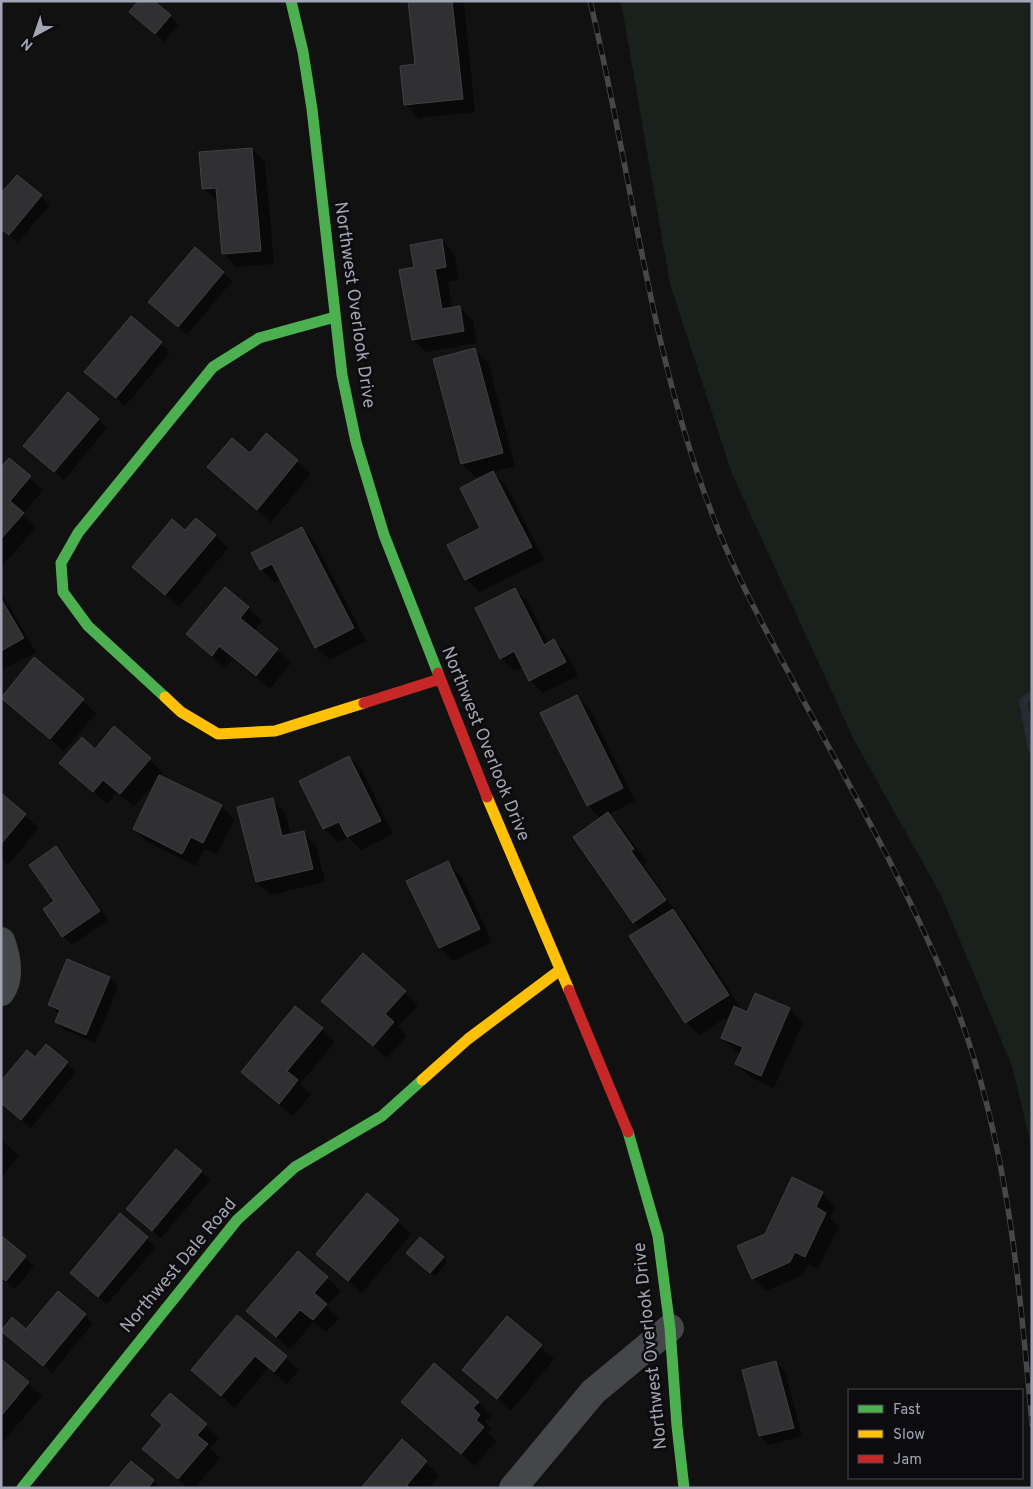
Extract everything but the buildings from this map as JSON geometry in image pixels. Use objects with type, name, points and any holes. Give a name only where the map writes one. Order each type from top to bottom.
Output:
[{"type":"street","name":"Northwest Overlook Drive","points":[[291,1],[303,52],[312,109],[342,375],[356,442],[384,535],[440,679],[497,821],[626,1126],[658,1236],[670,1328],[677,1426],[684,1488]]},
{"type":"street","points":[[336,317],[259,338],[213,367],[78,533],[62,563],[63,592],[88,626],[181,712],[218,734],[275,731],[440,679]]},
{"type":"street","points":[[1,992],[6,985],[4,950]]},
{"type":"street","name":"Northwest Dale Road","points":[[22,1488],[237,1220],[295,1167],[382,1116],[468,1039],[560,970]]},
{"type":"street","points":[[513,1488],[593,1392],[670,1328]]},
{"type":"shaded area","points":[[620,1],[1032,1],[1032,1149],[1012,1066],[941,895],[854,740],[732,474],[670,284]]},
{"type":"waterway","points":[[1032,695],[1023,701],[1032,750]]},
{"type":"railway","points":[[590,1],[659,334],[675,400],[695,465],[718,529],[747,593],[864,812],[923,929],[957,1009],[974,1059],[1000,1162],[1009,1213],[1022,1318],[1032,1424]]},
{"type":"traffic: fast","points":[[291,1],[303,52],[312,109],[342,375],[356,442],[384,535],[438,673]]},
{"type":"traffic: fast","points":[[165,697],[88,626],[63,592],[61,563],[78,533],[213,367],[259,338],[335,317]]},
{"type":"traffic: fast","points":[[22,1488],[237,1220],[295,1167],[382,1116],[422,1080]]},
{"type":"traffic: fast","points":[[628,1132],[658,1236],[670,1328],[677,1426],[684,1488]]},
{"type":"traffic: slow","points":[[165,697],[181,712],[218,734],[275,731],[364,703]]},
{"type":"traffic: slow","points":[[487,797],[569,990]]},
{"type":"traffic: slow","points":[[422,1080],[468,1039],[560,970]]},
{"type":"traffic: jam","points":[[438,673],[487,797]]},
{"type":"traffic: jam","points":[[364,703],[440,679]]},
{"type":"traffic: jam","points":[[569,990],[628,1132]]}]
